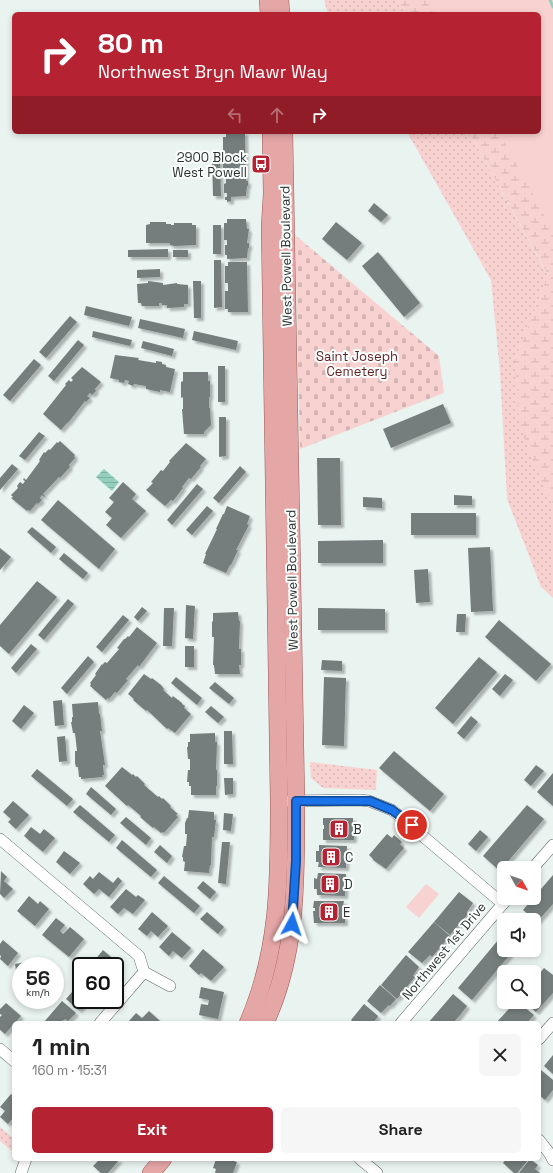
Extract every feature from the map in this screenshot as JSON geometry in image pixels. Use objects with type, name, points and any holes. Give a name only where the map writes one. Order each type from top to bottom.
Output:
[{"type":"main road","points":[[268,0],[269,12]]},
{"type":"main road","points":[[280,0],[281,12]]},
{"type":"main road","name":"West Powell Boulevard","points":[[249,1021],[264,980],[274,935],[277,895],[279,801],[270,226],[272,194],[271,134]]},
{"type":"main road","name":"West Powell Boulevard","points":[[266,1021],[282,975],[292,924],[296,861],[284,134]]},
{"type":"main road","points":[[151,1173],[161,1161]]},
{"type":"street","points":[[279,801],[365,800],[377,803],[392,810],[497,894]]},
{"type":"street","points":[[0,839],[139,956],[144,972],[170,986]]},
{"type":"street","points":[[539,861],[553,845]]},
{"type":"street","name":"Northwest 1st Drive","points":[[403,1021],[503,905]]},
{"type":"street","points":[[102,1021],[144,972]]},
{"type":"street","points":[[541,1037],[553,1023]]},
{"type":"street","points":[[0,1049],[12,1059]]},
{"type":"street","points":[[541,1143],[553,1160]]},
{"type":"street","points":[[21,1173],[25,1161]]},
{"type":"street","points":[[362,1161],[377,1173]]},
{"type":"green space","points":[[324,0],[397,0],[404,12],[327,12]]},
{"type":"green space","points":[[397,0],[553,0],[553,504],[539,478],[519,423],[515,360],[548,275],[470,134],[541,134],[541,12],[404,12]]},
{"type":"green space","points":[[427,0],[553,0],[553,231],[500,134],[541,134],[541,12],[433,12]]},
{"type":"green space","points":[[408,134],[470,134],[548,276],[515,360],[539,478],[553,504],[553,598],[541,587],[507,499],[500,372],[491,280]]},
{"type":"green space","name":"Saint Joseph Cemetery","points":[[295,235],[439,356],[444,393],[300,449]]},
{"type":"green space","points":[[310,762],[377,770],[376,790],[323,788],[311,778]]},
{"type":"green space","points":[[426,884],[439,894],[419,918],[406,907]]},
{"type":"green space","points":[[0,1127],[12,1137],[12,1151],[0,1141]]},
{"type":"shaded area","points":[[104,469],[119,482],[112,491],[96,477]]},
{"type":"building","points":[[226,134],[245,134],[246,181],[248,181],[246,196],[231,197],[231,201],[227,202],[225,197],[227,197],[227,193],[224,193],[226,178],[223,178],[223,162],[226,162],[226,154],[223,154],[223,137],[226,137]]},
{"type":"building","points":[[212,159],[220,159],[221,196],[213,196]]},
{"type":"building","points":[[374,203],[388,215],[381,222],[368,211]]},
{"type":"building","points":[[227,219],[246,219],[247,229],[249,229],[247,243],[249,243],[249,248],[247,258],[227,259],[227,255],[225,255],[225,245],[227,245],[227,240],[224,240],[224,223],[227,223]]},
{"type":"building","points":[[150,222],[166,222],[166,224],[171,225],[174,225],[174,223],[192,223],[192,225],[196,225],[196,245],[175,246],[170,245],[170,243],[146,243],[146,225],[150,224]]},
{"type":"building","points":[[336,222],[362,243],[347,260],[322,239]]},
{"type":"building","points":[[213,225],[221,225],[221,254],[213,254]]},
{"type":"building","points":[[168,249],[168,257],[128,257],[128,250]]},
{"type":"building","points":[[173,250],[188,250],[188,257],[173,257]]},
{"type":"building","points":[[378,252],[420,303],[404,317],[362,266]]},
{"type":"building","points":[[214,260],[221,260],[222,307],[214,308]]},
{"type":"building","points":[[228,262],[247,262],[248,312],[228,312],[228,309],[225,309],[225,291],[228,291],[228,283],[225,283],[225,266],[228,266]]},
{"type":"building","points":[[160,269],[160,277],[137,278],[137,270]]},
{"type":"building","points":[[148,281],[163,283],[163,285],[177,283],[188,285],[188,304],[184,304],[184,307],[167,308],[167,305],[162,305],[162,303],[159,303],[159,306],[142,306],[141,303],[138,303],[137,284],[148,283]]},
{"type":"building","points":[[193,281],[201,281],[201,318],[194,318]]},
{"type":"building","points":[[86,306],[132,317],[129,326],[84,315]]},
{"type":"building","points":[[70,316],[77,322],[46,358],[39,352]]},
{"type":"building","points":[[140,319],[185,329],[183,338],[138,328]]},
{"type":"building","points":[[93,331],[132,340],[130,346],[92,337]]},
{"type":"building","points":[[194,331],[238,341],[236,350],[192,340]]},
{"type":"building","points":[[78,340],[84,345],[54,381],[48,376]]},
{"type":"building","points":[[143,341],[174,349],[172,356],[141,348]]},
{"type":"building","points":[[115,355],[139,358],[138,360],[156,363],[156,361],[162,362],[162,364],[166,365],[166,367],[175,369],[170,392],[160,390],[160,392],[146,389],[146,386],[134,384],[133,386],[128,384],[129,381],[125,380],[124,383],[110,378]]},
{"type":"building","points":[[34,359],[41,365],[10,401],[3,395]]},
{"type":"building","points":[[218,366],[225,366],[225,402],[218,402]]},
{"type":"building","points":[[82,367],[101,382],[95,389],[96,391],[92,395],[90,393],[87,396],[90,398],[86,402],[85,401],[61,430],[43,414],[66,385],[65,384],[69,380],[71,382],[73,380],[71,378]]},
{"type":"building","points":[[183,372],[208,372],[208,381],[210,381],[209,408],[211,425],[204,432],[204,434],[184,434],[182,409],[183,397],[181,398],[181,382],[183,381]]},
{"type":"building","points":[[443,404],[451,423],[391,448],[383,429]]},
{"type":"building","points":[[219,417],[226,417],[226,456],[219,457]]},
{"type":"building","points":[[39,432],[45,436],[25,460],[19,456]]},
{"type":"building","points":[[60,441],[75,455],[75,458],[69,465],[70,467],[43,494],[45,496],[44,497],[42,495],[40,498],[42,500],[30,511],[27,511],[11,498],[13,497],[11,495],[18,488],[17,486],[20,482],[23,484],[25,481],[23,480],[24,478],[26,480],[40,461],[39,460],[44,452],[45,453],[49,449],[50,450],[57,442],[58,443]]},
{"type":"building","points":[[186,443],[206,459],[191,479],[189,478],[173,501],[171,500],[165,506],[146,490],[153,483],[151,482],[161,470],[163,471],[170,462],[169,461]]},
{"type":"building","points":[[317,458],[340,458],[341,525],[318,525]]},
{"type":"building","points":[[12,464],[18,469],[0,490],[0,478]]},
{"type":"building","points":[[240,466],[246,472],[219,503],[213,498]]},
{"type":"building","points":[[123,482],[136,494],[132,499],[146,511],[121,538],[106,525],[112,518],[105,512],[114,502],[109,498]]},
{"type":"building","points":[[197,484],[203,489],[172,525],[167,520]]},
{"type":"building","points":[[454,495],[472,496],[472,505],[454,505]]},
{"type":"building","points":[[363,497],[382,498],[382,508],[363,507]]},
{"type":"building","points":[[58,500],[115,549],[99,569],[41,520]]},
{"type":"building","points":[[207,506],[213,511],[192,535],[186,530]]},
{"type":"building","points":[[227,506],[250,516],[247,524],[249,525],[226,573],[203,563],[205,554]]},
{"type":"building","points":[[411,513],[476,513],[476,535],[411,535]]},
{"type":"building","points":[[32,527],[56,547],[51,553],[27,532]]},
{"type":"building","points":[[383,540],[383,563],[318,563],[318,541]]},
{"type":"building","points":[[490,547],[493,611],[471,612],[468,548]]},
{"type":"building","points":[[0,548],[11,557],[0,570]]},
{"type":"building","points":[[64,553],[88,573],[83,579],[59,559]]},
{"type":"building","points":[[428,569],[430,602],[416,603],[414,570]]},
{"type":"building","points":[[37,581],[57,597],[9,654],[0,646],[0,625]]},
{"type":"building","points":[[68,599],[74,604],[44,640],[38,635]]},
{"type":"building","points":[[186,605],[195,606],[193,639],[185,638]]},
{"type":"building","points":[[142,607],[147,611],[138,621],[134,617]]},
{"type":"building","points":[[164,608],[174,608],[172,646],[163,646]]},
{"type":"building","points":[[318,608],[385,609],[385,630],[318,630]]},
{"type":"building","points":[[238,612],[240,621],[239,649],[241,649],[241,665],[239,665],[240,674],[215,674],[213,665],[214,637],[212,637],[213,613]]},
{"type":"building","points":[[457,614],[466,614],[465,632],[456,632]]},
{"type":"building","points":[[123,615],[129,620],[102,652],[96,647]]},
{"type":"building","points":[[499,620],[551,664],[536,681],[485,637]]},
{"type":"building","points":[[137,627],[157,643],[139,667],[138,665],[126,679],[128,680],[117,693],[115,692],[109,699],[108,698],[106,700],[90,686],[90,683],[102,664],[105,662],[107,663],[119,649],[117,648],[124,639],[128,636],[129,637]]},
{"type":"building","points":[[31,644],[37,649],[16,673],[11,668]]},
{"type":"building","points":[[185,646],[194,646],[194,667],[185,667]]},
{"type":"building","points":[[88,656],[94,662],[67,694],[61,688]]},
{"type":"building","points":[[479,657],[497,672],[453,724],[435,708]]},
{"type":"building","points":[[322,660],[342,661],[342,671],[321,670]]},
{"type":"building","points":[[144,674],[161,685],[164,689],[163,690],[172,698],[173,696],[182,703],[185,706],[184,708],[191,714],[175,733],[168,728],[167,729],[128,694]]},
{"type":"building","points":[[505,674],[513,680],[500,696],[492,689]]},
{"type":"building","points":[[176,677],[202,698],[197,705],[171,683]]},
{"type":"building","points":[[324,677],[346,678],[344,746],[322,745]]},
{"type":"building","points":[[215,682],[234,698],[229,704],[209,688]]},
{"type":"building","points":[[62,700],[64,725],[55,726],[53,701]]},
{"type":"building","points":[[98,702],[102,731],[100,731],[105,765],[103,765],[104,775],[102,775],[103,777],[81,779],[81,777],[79,777],[78,767],[76,767],[75,763],[75,751],[77,751],[75,733],[73,733],[71,722],[73,717],[72,704]]},
{"type":"building","points":[[24,705],[34,713],[21,729],[12,721]]},
{"type":"building","points":[[211,706],[224,717],[218,723],[205,712]]},
{"type":"building","points":[[471,716],[478,722],[464,739],[457,733]]},
{"type":"building","points":[[224,731],[232,731],[233,764],[224,764]]},
{"type":"building","points":[[215,733],[215,742],[217,742],[216,795],[191,795],[191,786],[189,786],[189,782],[187,782],[188,770],[190,770],[190,759],[188,759],[187,747],[188,742],[190,742],[190,734]]},
{"type":"building","points":[[65,736],[67,761],[59,762],[57,737]]},
{"type":"building","points":[[394,751],[444,794],[430,811],[379,768]]},
{"type":"building","points":[[536,765],[544,771],[531,786],[524,780]]},
{"type":"building","points":[[122,767],[132,775],[137,776],[145,784],[144,785],[158,797],[163,798],[178,814],[176,815],[178,817],[164,833],[161,833],[154,827],[153,828],[105,786]]},
{"type":"building","points":[[37,769],[73,799],[67,806],[31,776]]},
{"type":"building","points":[[553,773],[553,806],[537,792]]},
{"type":"building","points":[[224,778],[233,778],[233,794],[225,795]]},
{"type":"building","points":[[91,787],[116,809],[111,815],[86,794]]},
{"type":"building","points":[[13,801],[29,815],[16,829],[8,822],[11,819],[3,812]]},
{"type":"building","points":[[80,805],[115,835],[109,842],[73,812]]},
{"type":"building","points":[[527,805],[544,819],[508,861],[497,861],[497,868],[483,856]]},
{"type":"building","points":[[189,810],[214,812],[214,820],[216,820],[214,837],[212,837],[211,865],[209,873],[184,871],[185,862],[183,861],[182,857],[184,846],[186,846],[187,834],[185,834],[185,823],[188,818]]},
{"type":"building","points":[[224,813],[233,814],[231,831],[223,830]]},
{"type":"building","points":[[126,817],[151,838],[146,845],[120,823]]},
{"type":"building","name":"B","points":[[323,818],[353,818],[353,824],[355,823],[355,830],[353,830],[354,840],[323,840]]},
{"type":"building","points":[[31,827],[40,834],[44,829],[55,838],[43,852],[24,836]]},
{"type":"building","points":[[480,830],[488,837],[476,851],[468,844]]},
{"type":"building","points":[[387,834],[392,838],[394,835],[402,842],[400,844],[404,848],[386,869],[373,860],[369,855]]},
{"type":"building","points":[[122,840],[157,870],[151,877],[116,848]]},
{"type":"building","points":[[222,842],[230,842],[226,884],[218,883]]},
{"type":"building","points":[[160,845],[172,856],[167,863],[154,852]]},
{"type":"building","name":"C","points":[[319,845],[347,846],[346,868],[318,867],[319,862],[316,862],[316,851],[319,851]]},
{"type":"building","points":[[64,851],[80,863],[70,874],[56,862]]},
{"type":"building","points":[[1,871],[7,877],[4,881],[13,889],[4,898],[0,894]]},
{"type":"building","points":[[99,872],[113,883],[118,877],[122,881],[109,897],[99,889],[94,894],[83,884],[90,876],[93,879]]},
{"type":"building","name":"D","points":[[318,873],[346,874],[345,896],[317,895],[317,889],[314,889],[314,878],[317,879]]},
{"type":"building","points":[[553,875],[553,904],[541,918],[541,913],[526,913],[523,910],[527,905],[541,905],[541,889]]},
{"type":"building","points":[[164,876],[200,906],[194,913],[158,883]]},
{"type":"building","points":[[203,881],[216,892],[210,899],[197,888]]},
{"type":"building","points":[[126,889],[136,897],[138,895],[145,900],[133,914],[124,908],[118,914],[110,907]]},
{"type":"building","points":[[459,892],[473,903],[467,912],[468,914],[450,935],[434,922]]},
{"type":"building","points":[[29,896],[38,904],[40,901],[49,909],[35,926],[17,911]]},
{"type":"building","name":"E","points":[[314,901],[344,901],[343,906],[345,907],[345,913],[343,913],[343,916],[345,917],[345,923],[314,923]]},
{"type":"building","points":[[152,912],[168,926],[158,937],[151,931],[147,936],[138,929]]},
{"type":"building","points":[[207,912],[224,927],[218,934],[200,919]]},
{"type":"building","points":[[56,918],[65,925],[60,931],[63,934],[70,927],[84,939],[69,957],[42,935]]},
{"type":"building","points":[[434,922],[450,936],[432,957],[430,955],[422,963],[408,952]]},
{"type":"building","points":[[172,932],[191,948],[182,958],[173,951],[169,956],[159,947]]},
{"type":"building","points":[[3,940],[18,953],[15,957],[12,957],[12,961],[8,966],[0,959],[0,944]]},
{"type":"building","points":[[497,941],[497,957],[508,957],[501,965],[497,965],[497,970],[472,1000],[458,988]]},
{"type":"building","points":[[203,949],[224,967],[211,981],[201,973],[199,975],[189,966]]},
{"type":"building","points":[[103,950],[111,957],[97,957]]},
{"type":"building","points":[[406,955],[419,967],[413,976],[415,977],[397,999],[381,985]]},
{"type":"building","points":[[544,968],[553,975],[553,993],[541,1006],[541,972]]},
{"type":"building","points":[[380,985],[396,999],[381,1013],[367,1001]]},
{"type":"building","points":[[201,987],[224,992],[218,1019],[199,1015],[201,1004],[208,1005],[209,1000],[199,998]]},
{"type":"building","points":[[72,992],[72,1004],[66,999]]},
{"type":"building","points":[[453,994],[467,1006],[455,1021],[430,1021]]},
{"type":"building","points":[[6,1003],[21,1016],[17,1021],[12,1021],[12,1026],[5,1034],[0,1030],[0,1017],[2,1015],[0,1014],[0,1009]]},
{"type":"building","points":[[64,1003],[76,1013],[68,1021],[65,1019],[62,1021],[45,1021],[55,1009],[64,1009]]},
{"type":"building","points":[[364,1004],[378,1016],[375,1021],[351,1020]]},
{"type":"building","points":[[509,1009],[527,1009],[534,1015],[529,1021],[498,1021]]},
{"type":"building","points":[[149,1011],[160,1021],[129,1021],[136,1013],[142,1018]]},
{"type":"building","points":[[553,1055],[553,1074],[544,1066]]},
{"type":"building","points":[[541,1070],[553,1080],[553,1090],[545,1100],[541,1097]]},
{"type":"building","points":[[11,1094],[12,1119],[8,1124],[0,1117],[5,1111],[0,1107]]},
{"type":"building","points":[[98,1161],[118,1161],[108,1173],[101,1173],[93,1166]]},
{"type":"building","points":[[215,1161],[237,1162],[233,1173],[215,1173],[216,1169],[213,1168]]},
{"type":"building","points":[[504,1161],[527,1161],[517,1173],[514,1173],[503,1163]]},
{"type":"building","points":[[528,1161],[533,1161],[538,1165],[535,1169],[540,1173],[519,1173]]},
{"type":"waterway","points":[[550,0],[553,7]]},
{"type":"place","name":"2900 Block West Powell","points":[[261,164]]},
{"type":"place","name":"B","points":[[339,829]]},
{"type":"place","name":"C","points":[[331,857]]},
{"type":"place","name":"D","points":[[330,884]]},
{"type":"place","name":"E","points":[[329,912]]},
{"type":"route","points":[[292,924],[296,861],[296,801],[370,801],[392,810],[412,825]]}]
